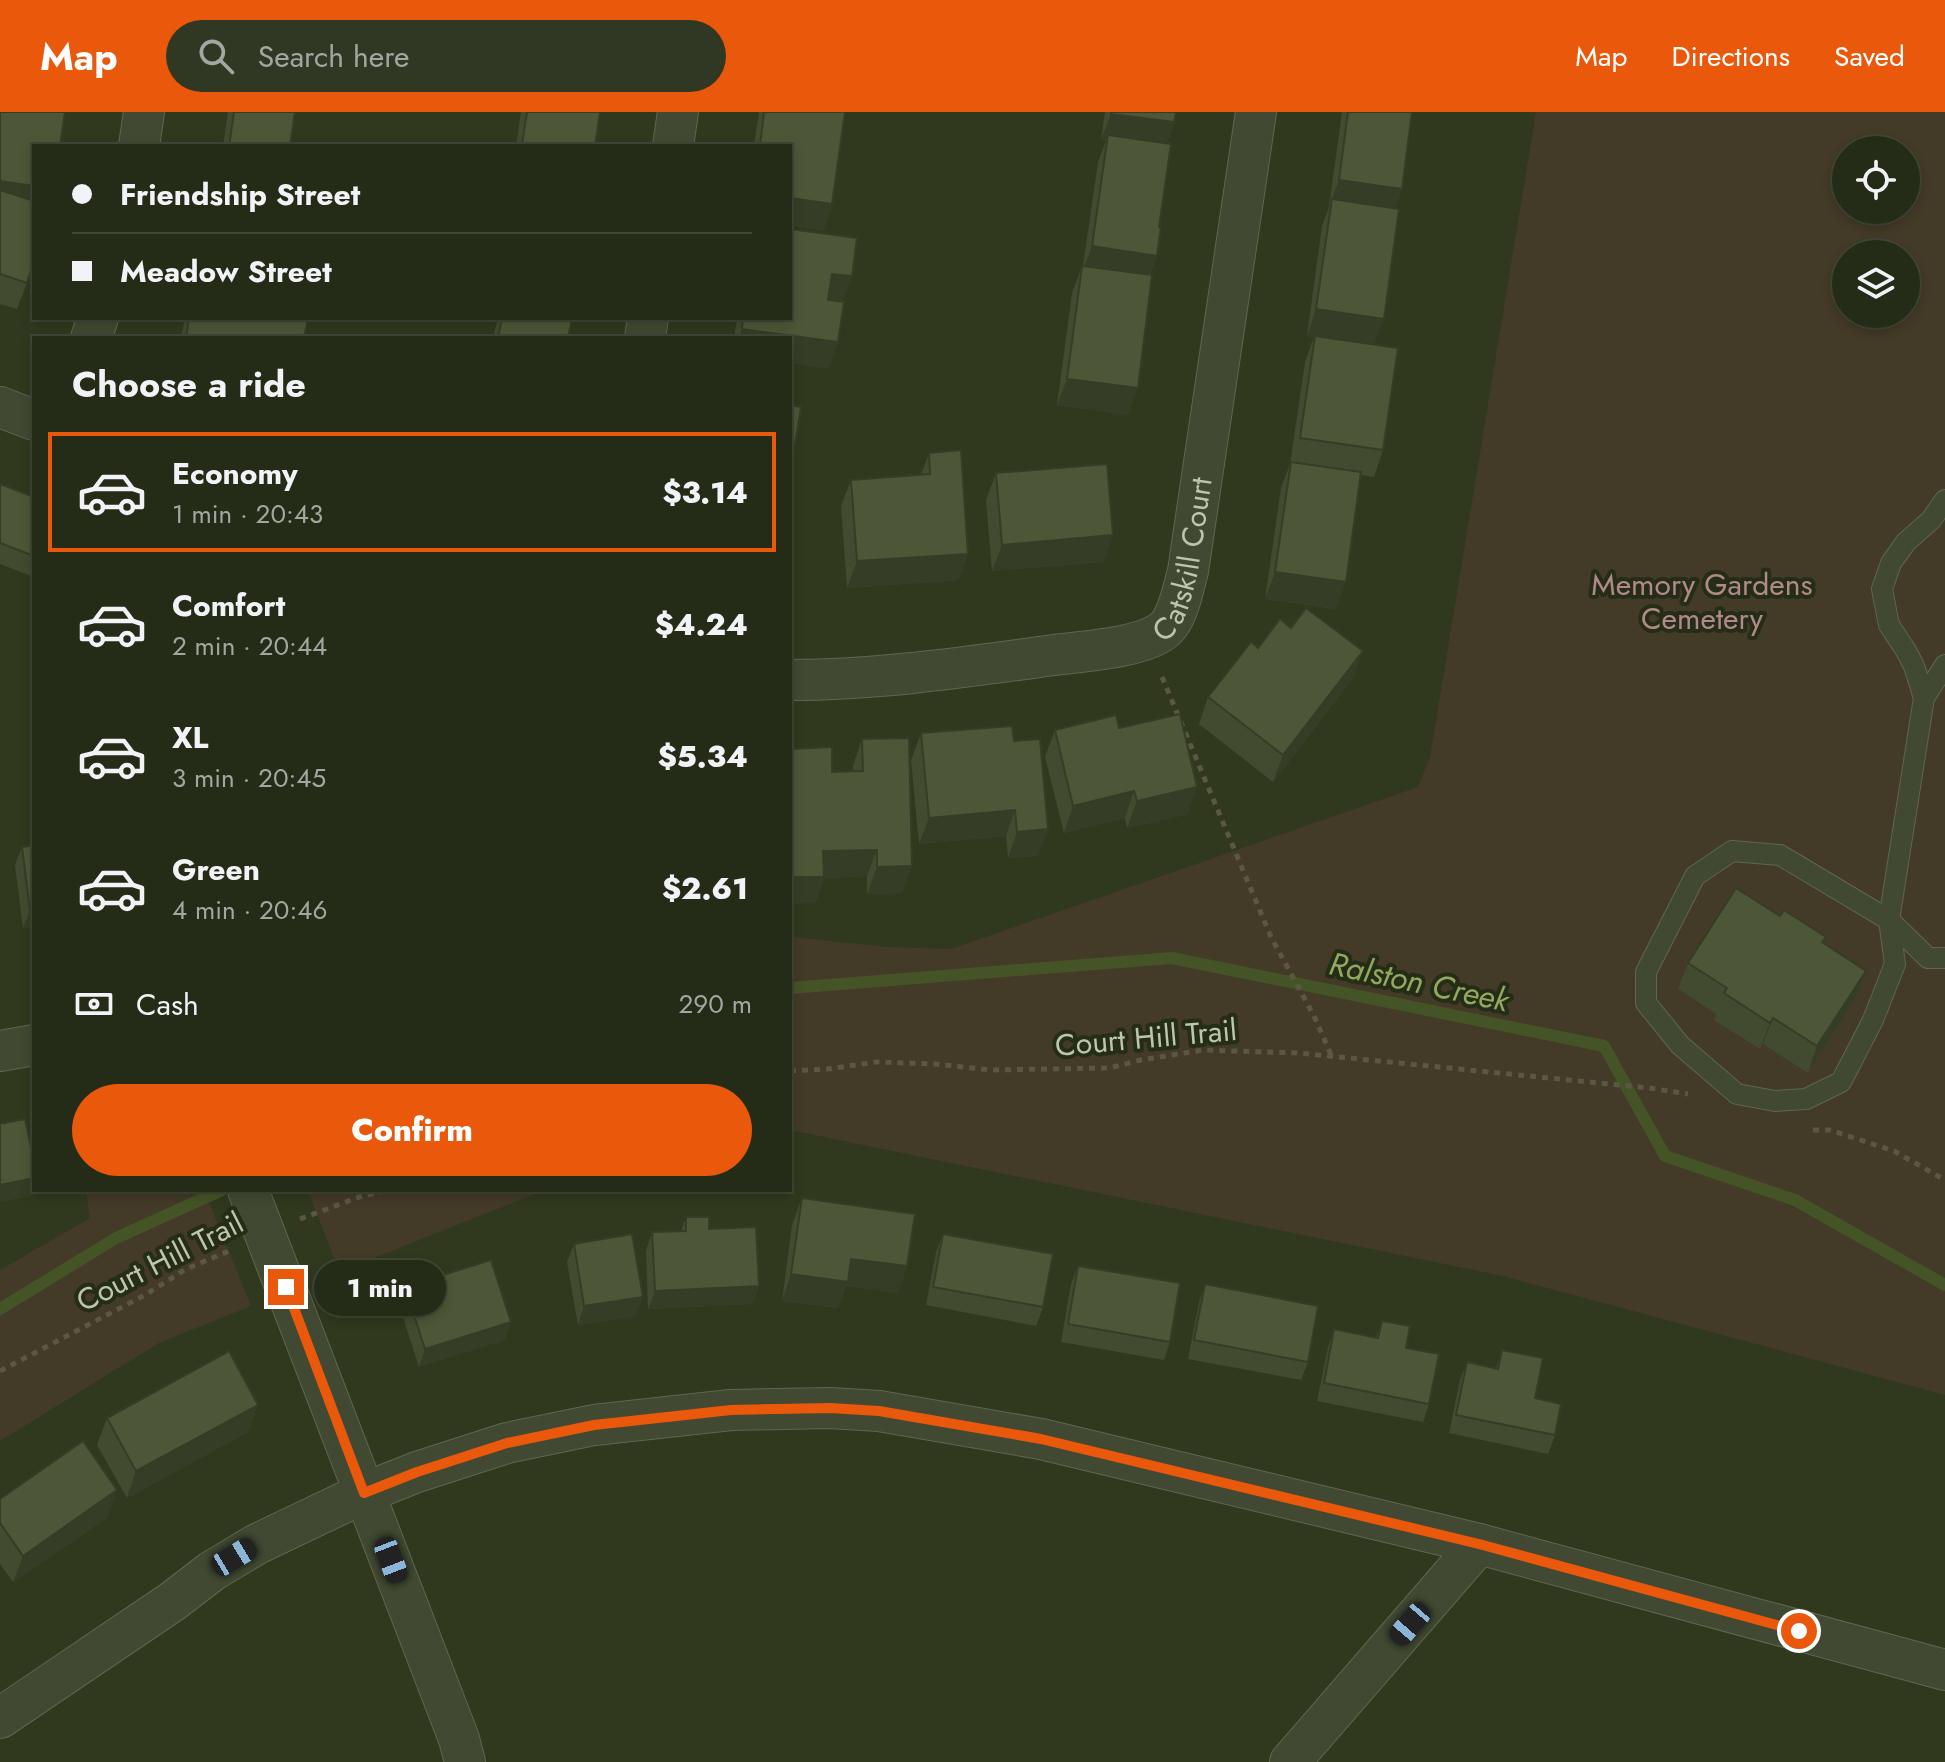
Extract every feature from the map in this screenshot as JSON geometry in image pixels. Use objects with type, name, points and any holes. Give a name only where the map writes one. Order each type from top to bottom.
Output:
[{"type":"street","points":[[139,144],[144,112]]},
{"type":"street","points":[[673,144],[678,112]]},
{"type":"street","name":"Catskill Court","points":[[792,680],[840,680],[961,668],[1116,646],[1149,639],[1167,628],[1188,571],[1256,112]]},
{"type":"street","points":[[0,407],[32,419]]},
{"type":"street","points":[[0,1051],[32,1045]]},
{"type":"street","points":[[256,1210],[459,1739],[465,1762]]},
{"type":"street","points":[[0,1718],[173,1601],[212,1571],[257,1544],[364,1493],[507,1443],[594,1425],[731,1410],[830,1408],[879,1411],[1041,1439],[1479,1544],[1945,1670]]},
{"type":"street","points":[[1290,1762],[1479,1544]]},
{"type":"lane","points":[[1924,698],[1914,666],[1889,625],[1882,589],[1891,563],[1945,500]]},
{"type":"lane","points":[[1945,665],[1924,698],[1889,920],[1895,964],[1873,1020],[1841,1082],[1806,1099],[1775,1101],[1737,1094],[1680,1045],[1646,1003],[1646,972],[1695,876],[1732,851],[1780,855],[1889,920],[1928,958],[1945,958]]},
{"type":"path","points":[[1162,677],[1271,937],[1332,1056]]},
{"type":"path","name":"Court Hill Trail","points":[[792,1071],[876,1062],[991,1070],[1109,1068],[1203,1050],[1299,1053],[1649,1088]]},
{"type":"path","name":"Court Hill Trail","points":[[0,1371],[145,1295],[186,1269],[256,1210],[381,1192]]},
{"type":"green space","name":"Memory Gardens Cemetery","points":[[1536,112],[1945,112],[1945,1395],[1503,1276],[792,1130],[792,937],[888,947],[951,949],[1418,787],[1430,757]]},
{"type":"green space","points":[[86,1192],[205,1192],[251,1306],[159,1343],[0,1441],[0,1270],[90,1218]]},
{"type":"green space","points":[[309,1192],[540,1192],[339,1272]]},
{"type":"building","points":[[0,112],[65,112],[60,144],[32,144],[32,186],[0,181]]},
{"type":"building","points":[[234,112],[295,112],[290,144],[229,144]]},
{"type":"building","points":[[527,112],[600,112],[595,144],[522,144]]},
{"type":"building","points":[[764,112],[845,112],[832,204],[792,198],[792,144],[760,144]]},
{"type":"building","points":[[1111,112],[1176,112],[1174,122]]},
{"type":"building","points":[[1348,112],[1412,112],[1402,189],[1339,180]]},
{"type":"building","points":[[1108,135],[1171,144],[1157,256],[1092,246]]},
{"type":"building","points":[[0,190],[32,200],[32,267],[27,283],[0,274]]},
{"type":"building","points":[[1332,199],[1399,209],[1384,319],[1316,309]]},
{"type":"building","points":[[792,229],[857,238],[852,276],[832,274],[828,300],[844,302],[838,342],[742,329],[743,320],[792,320]]},
{"type":"building","points":[[1082,266],[1152,275],[1138,388],[1067,379]]},
{"type":"building","points":[[189,320],[308,320],[304,336],[186,336]]},
{"type":"building","points":[[502,320],[572,320],[568,336],[498,336]]},
{"type":"building","points":[[1315,336],[1398,348],[1383,450],[1300,438]]},
{"type":"building","points":[[792,405],[801,407],[792,463]]},
{"type":"building","points":[[961,450],[968,554],[857,561],[851,480],[930,474],[929,453]]},
{"type":"building","points":[[1291,462],[1361,472],[1346,582],[1275,572]]},
{"type":"building","points":[[1107,464],[1113,535],[1002,545],[996,473]]},
{"type":"building","points":[[0,484],[32,496],[32,555],[0,543]]},
{"type":"building","points":[[1306,608],[1363,651],[1283,755],[1208,697],[1251,642],[1258,648],[1280,619],[1291,628]]},
{"type":"building","points":[[1180,714],[1197,787],[1137,801],[1134,791],[1073,806],[1055,730],[1116,715],[1119,728]]},
{"type":"building","points":[[1012,726],[1014,741],[1040,739],[1048,829],[1017,832],[1015,810],[929,818],[921,733]]},
{"type":"building","points":[[909,738],[912,866],[877,867],[877,850],[823,851],[824,877],[792,877],[792,749],[832,747],[832,772],[863,771],[862,739]]},
{"type":"building","points":[[32,845],[30,910],[22,847]]},
{"type":"building","points":[[1736,888],[1780,916],[1784,910],[1826,937],[1822,942],[1866,971],[1817,1046],[1773,1018],[1770,1023],[1724,993],[1727,988],[1688,963]]},
{"type":"building","points":[[25,1119],[32,1152],[32,1178],[0,1185],[0,1124]]},
{"type":"building","points":[[802,1198],[915,1214],[907,1266],[851,1259],[848,1282],[791,1274]]},
{"type":"building","points":[[686,1217],[709,1217],[709,1229],[756,1227],[759,1286],[655,1291],[652,1232],[686,1231]]},
{"type":"building","points":[[632,1234],[643,1297],[584,1306],[574,1244]]},
{"type":"building","points":[[943,1234],[1053,1254],[1043,1307],[933,1287]]},
{"type":"building","points":[[491,1260],[511,1322],[425,1349],[405,1287]]},
{"type":"building","points":[[1078,1266],[1180,1283],[1170,1342],[1068,1324]]},
{"type":"building","points":[[1205,1284],[1318,1306],[1308,1362],[1194,1340]]},
{"type":"building","points":[[1382,1321],[1410,1326],[1406,1348],[1439,1354],[1429,1404],[1324,1383],[1334,1329],[1378,1338]]},
{"type":"building","points":[[1502,1350],[1543,1358],[1535,1398],[1561,1404],[1555,1435],[1456,1415],[1467,1362],[1498,1369]]},
{"type":"building","points":[[229,1351],[258,1405],[136,1471],[107,1418]]},
{"type":"building","points":[[83,1441],[117,1490],[23,1556],[0,1523],[0,1499]]},
{"type":"waterway","name":"Ralston Creek","points":[[792,988],[1172,958],[1604,1046],[1665,1156],[1795,1200],[1945,1285]]},
{"type":"waterway","name":"Ralston Creek","points":[[0,1309],[116,1238],[218,1192]]},
{"type":"route","points":[[286,1287],[364,1493],[507,1443],[594,1425],[731,1410],[830,1408],[879,1411],[1041,1439],[1479,1544],[1799,1631]]}]
